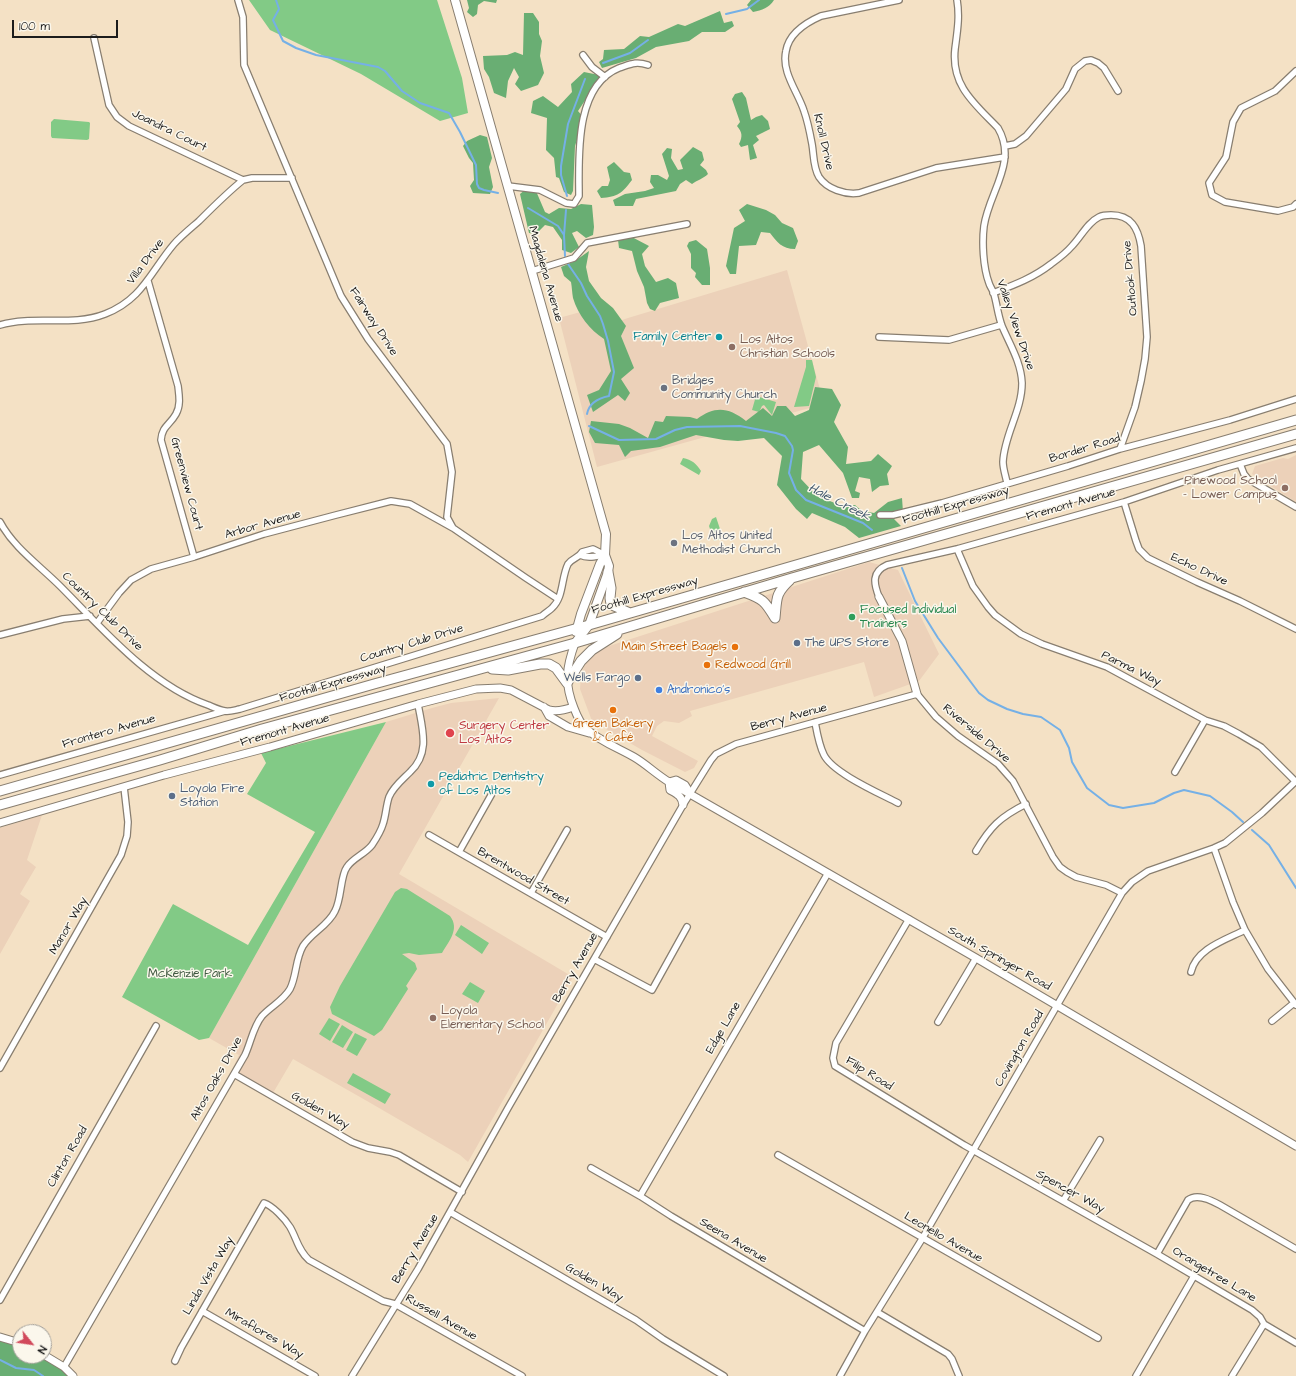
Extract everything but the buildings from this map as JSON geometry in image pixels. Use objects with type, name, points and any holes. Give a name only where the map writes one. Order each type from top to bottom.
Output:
[{"type":"highway","name":"Foothill Expressway","points":[[0,791],[374,684],[589,625],[1296,420]]},
{"type":"highway","name":"Foothill Expressway","points":[[0,805],[160,760],[262,729],[625,629],[792,578],[1296,434]]},
{"type":"highway","points":[[608,572],[611,588],[611,604],[630,613]]},
{"type":"highway","points":[[744,592],[764,601],[775,618],[777,596],[780,589],[792,578]]},
{"type":"highway","points":[[484,668],[508,670],[540,664],[549,664],[556,668],[567,683],[581,660],[592,650],[625,629]]},
{"type":"main road","name":"Magdalena Avenue","points":[[454,0],[508,186],[607,540],[605,555],[600,564],[576,628],[575,643]]},
{"type":"main road","name":"Magdalena Avenue","points":[[575,643],[589,625],[608,572],[609,566],[605,555]]},
{"type":"street","name":"Fairway Drive","points":[[238,0],[243,17],[244,65],[341,296],[368,339],[447,444],[452,472],[447,517],[453,528]]},
{"type":"street","name":"Knoll Drive","points":[[899,0],[820,16],[805,24],[791,37],[786,50],[784,62],[788,76],[804,110],[809,126],[815,170],[819,177],[823,182],[839,192],[852,194],[936,168],[1005,157]]},
{"type":"street","name":"Valley View Drive","points":[[957,0],[959,10],[955,52],[957,74],[965,92],[1002,133],[1005,146],[1005,157],[1000,178],[989,205],[984,226],[984,257],[988,282],[994,293],[1001,325],[1017,358],[1022,382],[1020,404],[1005,447],[1003,464],[1007,483]]},
{"type":"street","name":"Joandra Court","points":[[94,38],[109,105],[117,117],[129,126],[243,180]]},
{"type":"street","points":[[583,55],[592,67],[605,77]]},
{"type":"street","points":[[1005,146],[1020,141],[1026,136],[1066,89],[1075,69],[1085,61],[1091,60],[1104,68],[1118,91]]},
{"type":"street","points":[[508,186],[540,190],[566,203],[574,204],[579,196],[580,134],[587,107],[593,92],[612,71],[638,62],[648,65]]},
{"type":"street","points":[[1296,71],[1275,92],[1241,108],[1233,122],[1226,157],[1209,182],[1212,195],[1224,202],[1278,211],[1293,208],[1296,204]]},
{"type":"street","points":[[243,180],[252,178],[292,178]]},
{"type":"street","name":"Villa Drive","points":[[0,325],[30,321],[44,322],[87,320],[105,314],[125,304],[148,281],[175,244],[243,180]]},
{"type":"street","name":"Outlook Drive","points":[[994,293],[1038,274],[1072,247],[1099,217],[1104,215],[1119,215],[1130,221],[1135,227],[1141,246],[1147,337],[1145,359],[1135,407],[1120,449]]},
{"type":"street","points":[[532,271],[574,258],[587,243],[687,224]]},
{"type":"street","name":"Greenview Court","points":[[148,281],[178,386],[179,404],[176,414],[161,432],[161,440],[194,557]]},
{"type":"street","points":[[879,337],[949,340],[1001,325]]},
{"type":"street","name":"Border Road","points":[[880,515],[893,515],[942,503],[1120,449],[1230,420],[1296,399]]},
{"type":"street","name":"Fremont Avenue","points":[[879,597],[875,586],[875,579],[877,572],[881,568],[957,549],[1124,502],[1240,464],[1296,448]]},
{"type":"street","points":[[1240,464],[1248,479],[1296,507]]},
{"type":"street","name":"Arbor Avenue","points":[[97,623],[119,592],[131,580],[152,569],[264,534],[391,501],[410,504],[453,528]]},
{"type":"street","name":"Echo Drive","points":[[1124,502],[1139,549],[1148,558],[1296,629]]},
{"type":"street","name":"Country Club Drive","points":[[0,522],[8,535],[19,548],[43,569],[97,623],[146,668],[174,689],[193,700],[225,711],[240,709],[542,616],[553,608],[558,599],[567,566],[574,558],[580,555],[583,557],[592,557],[605,555]]},
{"type":"street","points":[[453,528],[558,599]]},
{"type":"street","name":"Parma Way","points":[[957,549],[973,586],[988,607],[995,616],[1021,634],[1042,644],[1114,670],[1205,720],[1234,731],[1261,747],[1296,782]]},
{"type":"street","name":"Riverside Drive","points":[[879,597],[902,641],[917,694],[936,717],[958,736],[998,764],[1013,781],[1053,857],[1060,867],[1076,877],[1106,885],[1122,892]]},
{"type":"street","points":[[0,635],[63,619],[90,616]]},
{"type":"street","name":"South Springer Road","points":[[575,643],[567,667],[567,683],[573,707],[582,724],[593,734],[635,758],[669,782],[909,919],[1296,1146]]},
{"type":"street","name":"Fremont Avenue","points":[[0,823],[124,786],[476,689],[500,688],[517,693],[555,711],[561,711],[573,707]]},
{"type":"street","name":"Berry Avenue","points":[[352,1376],[395,1304],[418,1269],[508,1108],[690,793],[711,760],[716,754],[736,744],[917,694]]},
{"type":"street","name":"Altos Oaks Drive","points":[[64,1366],[234,1074],[250,1045],[256,1024],[290,988],[296,975],[296,961],[303,946],[311,936],[327,924],[336,910],[347,866],[363,854],[376,839],[383,824],[389,797],[401,780],[417,765],[422,756],[422,728],[418,704]]},
{"type":"street","points":[[544,707],[549,716],[568,727],[593,734]]},
{"type":"street","name":"Frontero Avenue","points":[[0,775],[225,711]]},
{"type":"street","points":[[1175,772],[1205,720]]},
{"type":"street","points":[[814,722],[824,755],[830,764],[842,773],[898,803]]},
{"type":"street","points":[[669,782],[670,790],[683,799],[683,805]]},
{"type":"street","name":"Covington Road","points":[[840,1376],[922,1239],[1122,892],[1132,882],[1148,871],[1225,843],[1296,782]]},
{"type":"street","name":"Manor Way","points":[[0,1068],[121,856],[127,836],[128,822],[124,786]]},
{"type":"street","points":[[459,852],[494,790]]},
{"type":"street","points":[[976,852],[984,838],[998,821],[1010,812],[1026,804]]},
{"type":"street","points":[[531,893],[566,830]]},
{"type":"street","name":"Brentwood Street","points":[[429,835],[607,937]]},
{"type":"street","points":[[1214,848],[1232,902],[1245,930],[1268,969],[1295,1004],[1272,1021]]},
{"type":"street","name":"Edge Lane","points":[[640,1196],[828,873]]},
{"type":"street","name":"Filip Road","points":[[909,919],[836,1043],[833,1058],[835,1066],[973,1150]]},
{"type":"street","points":[[594,959],[652,990],[687,927]]},
{"type":"street","points":[[1191,972],[1193,964],[1205,950],[1245,930]]},
{"type":"street","points":[[938,1022],[976,958]]},
{"type":"street","name":"Clinton Road","points":[[0,1300],[156,1026]]},
{"type":"street","name":"Golden Way","points":[[234,1074],[352,1142],[368,1148],[399,1155],[462,1192]]},
{"type":"street","points":[[1063,1201],[1100,1140]]},
{"type":"street","name":"Spencer Way","points":[[973,1150],[1157,1254]]},
{"type":"street","name":"Leonello Avenue","points":[[778,1155],[922,1239],[1098,1338]]},
{"type":"street","name":"Seena Avenue","points":[[590,1168],[640,1196],[865,1332]]},
{"type":"street","points":[[1157,1254],[1188,1200],[1192,1197],[1209,1199],[1296,1249]]},
{"type":"street","name":"Russell Avenue","points":[[264,1203],[273,1207],[289,1225],[302,1254],[309,1260],[383,1301],[395,1304],[522,1376]]},
{"type":"street","name":"Linda Vista Way","points":[[175,1361],[264,1203]]},
{"type":"street","name":"Golden Way","points":[[450,1212],[636,1320],[663,1339],[724,1376]]},
{"type":"street","name":"Orangetree Lane","points":[[1157,1254],[1252,1310],[1260,1317],[1264,1324],[1296,1343]]},
{"type":"street","points":[[1136,1376],[1194,1276]]},
{"type":"street","name":"Miraflores Way","points":[[202,1311],[315,1376]]},
{"type":"street","points":[[877,1312],[948,1354],[952,1359],[959,1376]]},
{"type":"street","points":[[1232,1376],[1264,1324]]},
{"type":"street","points":[[0,1337],[12,1341]]},
{"type":"street","points":[[52,1359],[64,1366],[73,1376]]},
{"type":"shaded area","points":[[787,270],[824,404],[597,467],[559,318],[584,311],[599,328]]},
{"type":"shaded area","name":"Pinewood School - Lower Campus","points":[[1296,455],[1296,502],[1252,474],[1255,466],[1283,458],[1288,459]]},
{"type":"shaded area","points":[[869,562],[898,570],[939,654],[919,681],[874,697],[864,662],[690,711],[692,716],[679,723],[664,721],[657,726],[652,736],[698,761],[694,768],[685,772],[642,750],[592,721],[580,689],[581,676],[587,658],[603,648]]},
{"type":"shaded area","points":[[499,698],[399,874],[573,977],[468,1162],[460,1155],[293,1059],[273,1093],[230,1074],[239,1055],[209,1038],[386,722],[451,703]]},
{"type":"shaded area","points":[[42,815],[27,860],[36,867],[20,894],[30,901],[0,954],[0,828]]},
{"type":"green space","points":[[249,0],[437,0],[462,78],[468,113],[440,121],[361,74],[270,30]]},
{"type":"green space","points":[[467,0],[497,0],[496,3],[484,1],[478,5],[477,14],[473,17],[467,12],[469,8]]},
{"type":"green space","points":[[751,0],[774,0],[765,8],[753,12],[747,5]]},
{"type":"green space","points":[[720,11],[724,23],[732,21],[734,26],[725,32],[702,32],[689,41],[656,47],[636,58],[602,68],[599,62],[603,59],[604,50],[624,49],[640,36],[649,37],[678,24],[685,26]]},
{"type":"green space","points":[[524,13],[533,13],[539,22],[539,34],[542,41],[540,56],[544,73],[538,85],[521,91],[515,84],[519,77],[514,68],[508,81],[506,98],[494,93],[489,77],[484,69],[483,56],[507,55],[515,52],[523,55]]},
{"type":"green space","points":[[584,72],[599,75],[599,88],[588,96],[578,111],[584,118],[575,146],[573,191],[571,195],[564,192],[559,178],[556,177],[554,158],[546,150],[547,118],[531,113],[533,101],[543,96],[558,107],[572,92],[571,84]]},
{"type":"green space","points":[[742,92],[746,98],[751,120],[762,115],[768,121],[770,129],[756,136],[759,140],[753,145],[757,158],[750,160],[748,145],[741,147],[739,144],[741,134],[737,126],[740,122],[732,99],[735,94]]},
{"type":"green space","points":[[54,119],[89,122],[89,139],[52,138],[51,122]]},
{"type":"green space","points":[[480,135],[487,137],[492,158],[489,167],[493,187],[490,194],[473,193],[470,186],[474,180],[473,163],[463,146],[467,141]]},
{"type":"green space","points":[[693,147],[702,152],[704,160],[700,165],[706,170],[708,174],[706,176],[692,184],[686,180],[680,184],[676,191],[636,199],[633,206],[615,206],[613,200],[625,194],[654,188],[650,182],[651,175],[658,175],[667,180],[669,176],[662,154],[667,148],[672,149],[671,158],[678,170],[683,169],[680,160]]},
{"type":"green space","points":[[614,162],[624,172],[630,173],[632,180],[619,194],[612,197],[601,198],[597,191],[602,186],[608,186],[610,180],[607,167]]},
{"type":"green space","points":[[526,189],[536,191],[545,212],[549,214],[559,208],[571,209],[581,204],[592,205],[594,227],[593,235],[586,238],[577,231],[572,233],[579,247],[571,253],[562,250],[562,240],[553,227],[545,225],[536,234],[529,233],[520,194]]},
{"type":"green space","points":[[747,204],[766,210],[775,215],[782,223],[793,228],[798,241],[795,249],[790,249],[778,242],[770,233],[761,232],[756,245],[739,246],[736,274],[730,274],[726,266],[734,228],[745,221],[739,210]]},
{"type":"green space","points":[[630,236],[649,246],[642,254],[645,266],[656,282],[668,278],[676,283],[679,298],[660,303],[655,311],[650,309],[647,303],[644,287],[637,271],[632,251],[619,248],[618,240]]},
{"type":"green space","points":[[696,240],[707,249],[710,268],[710,285],[702,285],[695,277],[696,273],[691,268],[691,254],[687,246],[689,242]]},
{"type":"green space","points":[[589,251],[586,267],[589,281],[601,298],[613,308],[626,326],[621,336],[634,368],[621,379],[630,393],[625,401],[618,395],[593,412],[587,395],[599,390],[611,371],[604,339],[589,327],[581,316],[573,298],[571,282],[564,276],[561,267],[575,261]]},
{"type":"green space","points":[[806,360],[812,360],[816,377],[809,406],[794,407],[806,367]]},
{"type":"green space","points":[[815,387],[832,389],[841,405],[834,422],[848,447],[846,464],[871,461],[878,454],[892,466],[887,474],[889,485],[880,486],[872,492],[870,479],[859,477],[855,491],[860,493],[859,498],[852,498],[843,473],[819,445],[803,452],[801,479],[817,496],[845,507],[855,505],[862,511],[874,513],[888,502],[902,498],[903,512],[894,519],[901,526],[859,538],[845,527],[812,513],[807,519],[796,509],[777,485],[782,456],[764,438],[738,441],[696,435],[660,447],[631,451],[625,457],[619,445],[595,443],[589,432],[591,421],[619,424],[648,438],[655,421],[663,422],[666,416],[690,417],[697,419],[716,410],[733,413],[746,421],[763,408],[772,416],[777,406],[786,406],[795,416],[809,410]]},
{"type":"green space","points":[[756,396],[776,402],[772,415],[764,405],[759,412],[752,410]]},
{"type":"green space","points":[[683,458],[694,462],[701,471],[699,475],[680,464]]},
{"type":"green space","points":[[716,517],[723,538],[714,541],[709,526],[712,519]]},
{"type":"green space","name":"McKenzie Park","points":[[386,722],[209,1038],[199,1040],[122,997],[173,904],[248,945],[315,832],[247,794],[266,763],[261,753]]},
{"type":"green space","points":[[401,888],[407,889],[450,916],[453,921],[454,930],[442,953],[419,955],[409,953],[402,954],[415,963],[417,969],[406,986],[408,989],[382,1030],[374,1036],[332,1014],[330,1007],[340,986],[395,892]]},
{"type":"green space","points":[[461,925],[489,943],[482,954],[455,935]]},
{"type":"green space","points":[[470,982],[485,991],[478,1003],[462,994]]},
{"type":"green space","points":[[329,1018],[340,1024],[330,1041],[319,1034]]},
{"type":"green space","points":[[342,1025],[353,1032],[343,1048],[332,1042]]},
{"type":"green space","points":[[355,1033],[367,1039],[357,1056],[346,1050]]},
{"type":"green space","points":[[353,1073],[391,1094],[385,1104],[347,1083]]},
{"type":"green space","points":[[0,1339],[12,1343],[12,1364],[52,1364],[52,1362],[73,1376],[0,1376]]},
{"type":"waterway","points":[[276,0],[279,9],[273,20],[283,41],[296,48],[316,55],[378,67],[385,71],[402,91],[420,103],[449,113],[476,165],[477,184],[479,188],[498,193]]},
{"type":"waterway","points":[[726,14],[747,9],[759,0]]},
{"type":"waterway","points":[[603,63],[630,53],[648,40]]},
{"type":"waterway","points":[[567,196],[561,175],[561,166],[568,124],[585,79]]},
{"type":"waterway","name":"Hale Creek","points":[[528,208],[558,226],[564,235],[565,256]]},
{"type":"waterway","points":[[564,235],[566,210]]},
{"type":"waterway","name":"Hale Creek","points":[[568,264],[600,316],[608,341],[614,372],[609,396],[592,404],[587,414]]},
{"type":"waterway","name":"Hale Creek","points":[[589,426],[619,440],[656,439],[675,430],[687,427],[740,426],[785,436],[793,450],[789,473],[796,490],[806,500],[863,523],[872,530]]},
{"type":"waterway","name":"Hale Creek","points":[[902,568],[915,601],[938,638],[979,693],[988,700],[1007,709],[1023,714],[1041,717],[1060,730],[1069,748],[1072,762],[1087,788],[1109,805],[1123,808],[1154,803],[1174,793],[1184,790],[1210,796],[1243,822]]},
{"type":"waterway","name":"Hale Creek","points":[[1252,830],[1269,845],[1296,888]]},
{"type":"waterway","points":[[0,1360],[16,1368],[34,1370],[43,1376]]},
{"type":"place","name":"Family Center","points":[[719,337]]},
{"type":"place","name":"Los Altos Christian Schools","points":[[732,347]]},
{"type":"place","name":"Bridges Community Church","points":[[664,388]]},
{"type":"place","name":"Pinewood School - Lower Campus","points":[[1285,488]]},
{"type":"place","name":"Los Altos United Methodist Church","points":[[674,543]]},
{"type":"place","name":"Focused Individual Trainers","points":[[852,617]]},
{"type":"place","name":"The UPS Store","points":[[797,643]]},
{"type":"place","name":"Main Street Bagels","points":[[735,647]]},
{"type":"place","name":"Redwood Grill","points":[[707,665]]},
{"type":"place","name":"Wells Fargo","points":[[638,678]]},
{"type":"place","name":"Andronico’s","points":[[659,690]]},
{"type":"place","name":"Green Bakery & Café","points":[[613,710]]},
{"type":"place","name":"Surgery Center Los Altos","points":[[450,733]]},
{"type":"place","name":"Pediatric Dentistry of Los Altos","points":[[431,784]]},
{"type":"place","name":"Loyola Fire Station","points":[[172,796]]},
{"type":"place","name":"Loyola Elementary School","points":[[433,1018]]}]
